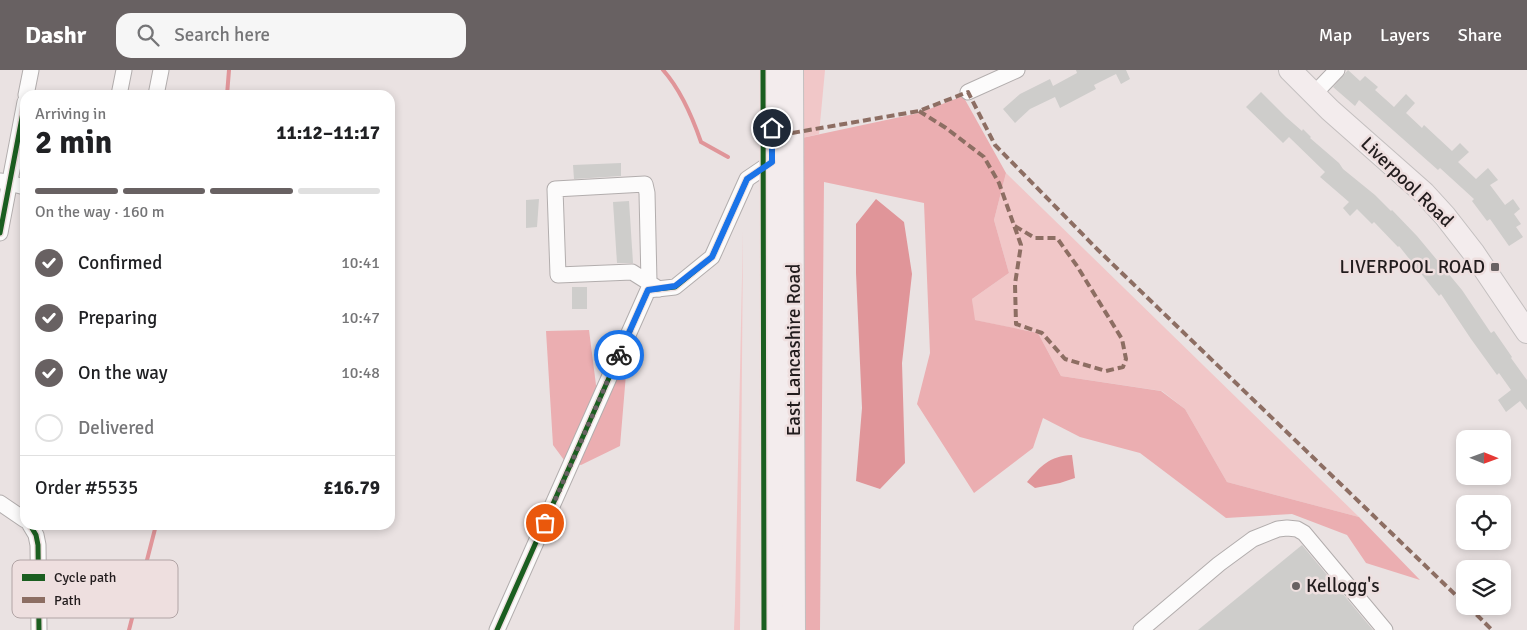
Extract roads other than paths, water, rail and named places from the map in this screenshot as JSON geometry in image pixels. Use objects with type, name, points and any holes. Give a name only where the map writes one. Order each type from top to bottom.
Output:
[{"type":"highway","name":"East Lancashire Road","points":[[773,70],[779,152],[794,630]]},
{"type":"highway","name":"East Lancashire Road","points":[[774,630],[779,152],[792,70]]},
{"type":"highway","name":"Liverpool Road","points":[[1290,70],[1424,193],[1445,216],[1473,252],[1527,332]]},
{"type":"street","points":[[27,90],[31,70]]},
{"type":"street","points":[[120,90],[124,70]]},
{"type":"street","points":[[157,90],[161,70]]},
{"type":"street","points":[[968,92],[1017,70]]},
{"type":"street","points":[[1314,94],[1337,70]]},
{"type":"street","points":[[0,233],[5,182],[20,122]]},
{"type":"street","points":[[654,286],[645,184],[555,189],[558,275],[632,272],[654,286],[675,286],[712,257],[747,179],[779,152]]},
{"type":"street","points":[[5,182],[20,186]]},
{"type":"street","points":[[497,630],[648,290],[654,286]]},
{"type":"street","points":[[0,503],[20,517]]},
{"type":"street","points":[[1140,630],[1238,549],[1268,532],[1287,528],[1296,529],[1304,533],[1385,630]]},
{"type":"street","points":[[33,530],[38,545],[38,560]]},
{"type":"waterway","points":[[227,90],[229,70]]},
{"type":"waterway","points":[[663,70],[685,104],[701,142],[728,157]]},
{"type":"waterway","points":[[147,560],[155,530]]},
{"type":"waterway","points":[[129,630],[132,618]]},
{"type":"place","name":"LIVERPOOL ROAD","points":[[1495,267]]},
{"type":"place","name":"Kellogg's","points":[[1296,586]]}]
